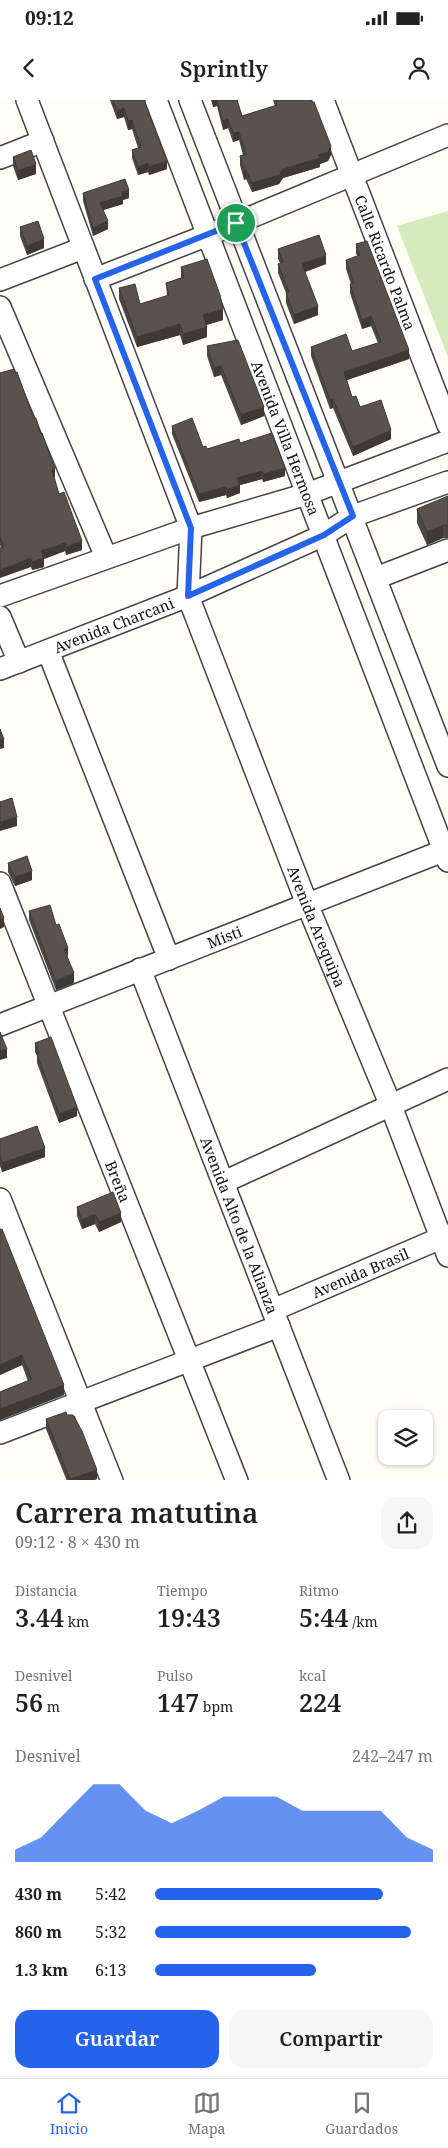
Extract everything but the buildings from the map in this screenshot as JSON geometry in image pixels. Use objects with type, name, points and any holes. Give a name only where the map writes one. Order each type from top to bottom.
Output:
[{"type":"street","points":[[27,100],[191,528],[188,596]]},
{"type":"street","name":"Avenida Villa Hermosa","points":[[156,100],[446,854]]},
{"type":"street","points":[[190,100],[236,223],[353,516],[448,766]]},
{"type":"street","name":"Calle Ricardo Palma","points":[[323,100],[448,425]]},
{"type":"street","points":[[95,279],[208,235],[448,135]]},
{"type":"street","points":[[0,158],[43,141]]},
{"type":"street","points":[[0,280],[83,248]]},
{"type":"street","points":[[0,307],[106,557]]},
{"type":"street","points":[[0,596],[191,528],[307,494],[448,441]]},
{"type":"street","name":"Avenida Charcani","points":[[9,666],[188,596],[324,535],[353,516],[448,482]]},
{"type":"street","points":[[376,578],[448,550]]},
{"type":"street","name":"Avenida Arequipa","points":[[188,596],[307,904],[446,1243]]},
{"type":"street","points":[[0,617],[9,666]]},
{"type":"street","points":[[48,651],[170,958]]},
{"type":"street","name":"Misti","points":[[0,1025],[307,904],[446,854]]},
{"type":"street","name":"Breña","points":[[0,883],[237,1480]]},
{"type":"street","name":"Avenida Alto de la Alianza","points":[[140,969],[339,1480]]},
{"type":"street","points":[[224,1182],[448,1079]]},
{"type":"street","points":[[0,1199],[112,1480]]},
{"type":"street","name":"Avenida Brasil","points":[[0,1433],[190,1361],[276,1318],[446,1243]]},
{"type":"green space","points":[[448,211],[448,357],[397,226]]},
{"type":"route","points":[[236,223],[353,516],[324,535],[188,596],[191,528],[95,279],[236,223]]}]
